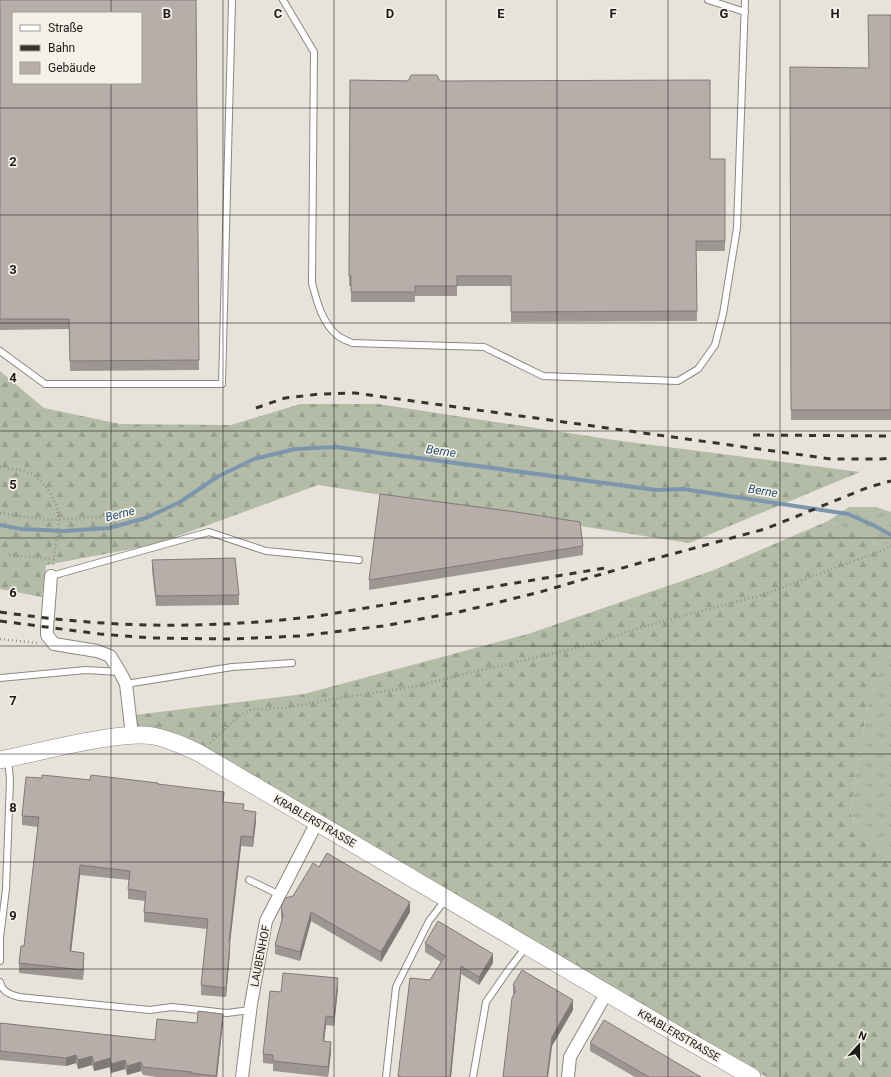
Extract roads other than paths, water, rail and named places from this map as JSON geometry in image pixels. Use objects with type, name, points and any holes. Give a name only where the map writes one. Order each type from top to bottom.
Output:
[{"type":"street","points":[[51,576],[46,628],[47,635],[54,644],[97,651],[110,656],[126,684],[132,735]]},
{"type":"street","name":"KRABLERSTRASSE","points":[[4,759],[108,737],[152,735],[171,741],[191,750],[318,822],[752,1077]]},
{"type":"street","name":"LAUBENHOF","points":[[242,1077],[250,1010],[266,921],[318,822]]},
{"type":"street","points":[[568,1077],[570,1057],[607,992]]},
{"type":"lane","points":[[0,351],[45,384],[222,384],[232,0]]},
{"type":"lane","points":[[283,0],[314,52],[312,283],[318,306],[328,324],[338,336],[352,343],[484,347],[543,376],[678,381],[698,369],[715,345],[723,314],[737,228],[745,0]]},
{"type":"lane","points":[[708,0],[745,12]]},
{"type":"lane","points":[[51,576],[209,532],[266,552],[359,560]]},
{"type":"lane","points":[[126,684],[232,667],[292,664]]},
{"type":"lane","points":[[0,678],[86,670],[120,672]]},
{"type":"lane","points":[[0,961],[0,938],[6,889],[10,780],[4,759]]},
{"type":"lane","points":[[249,880],[280,895]]},
{"type":"lane","points":[[386,1077],[396,987],[429,921],[447,898]]},
{"type":"lane","points":[[473,1077],[486,1002],[508,969],[527,945]]},
{"type":"lane","points":[[0,982],[2,988],[7,993],[19,997],[150,1010],[172,1008],[227,1013],[250,1010]]},
{"type":"waterway","name":"Berne","points":[[0,525],[21,529],[65,531],[109,528],[146,518],[180,502],[217,477],[254,459],[295,449],[336,447],[656,490],[683,489],[848,514],[891,535]]},
{"type":"railway","points":[[256,408],[285,398],[320,394],[355,393],[831,459],[891,458]]},
{"type":"railway","points":[[753,435],[891,436]]},
{"type":"railway","points":[[0,621],[100,634],[151,638],[230,639],[300,636],[383,626],[459,612],[540,592],[765,529],[869,487],[891,481]]},
{"type":"railway","points":[[0,612],[111,624],[233,624],[318,616],[611,567]]}]
